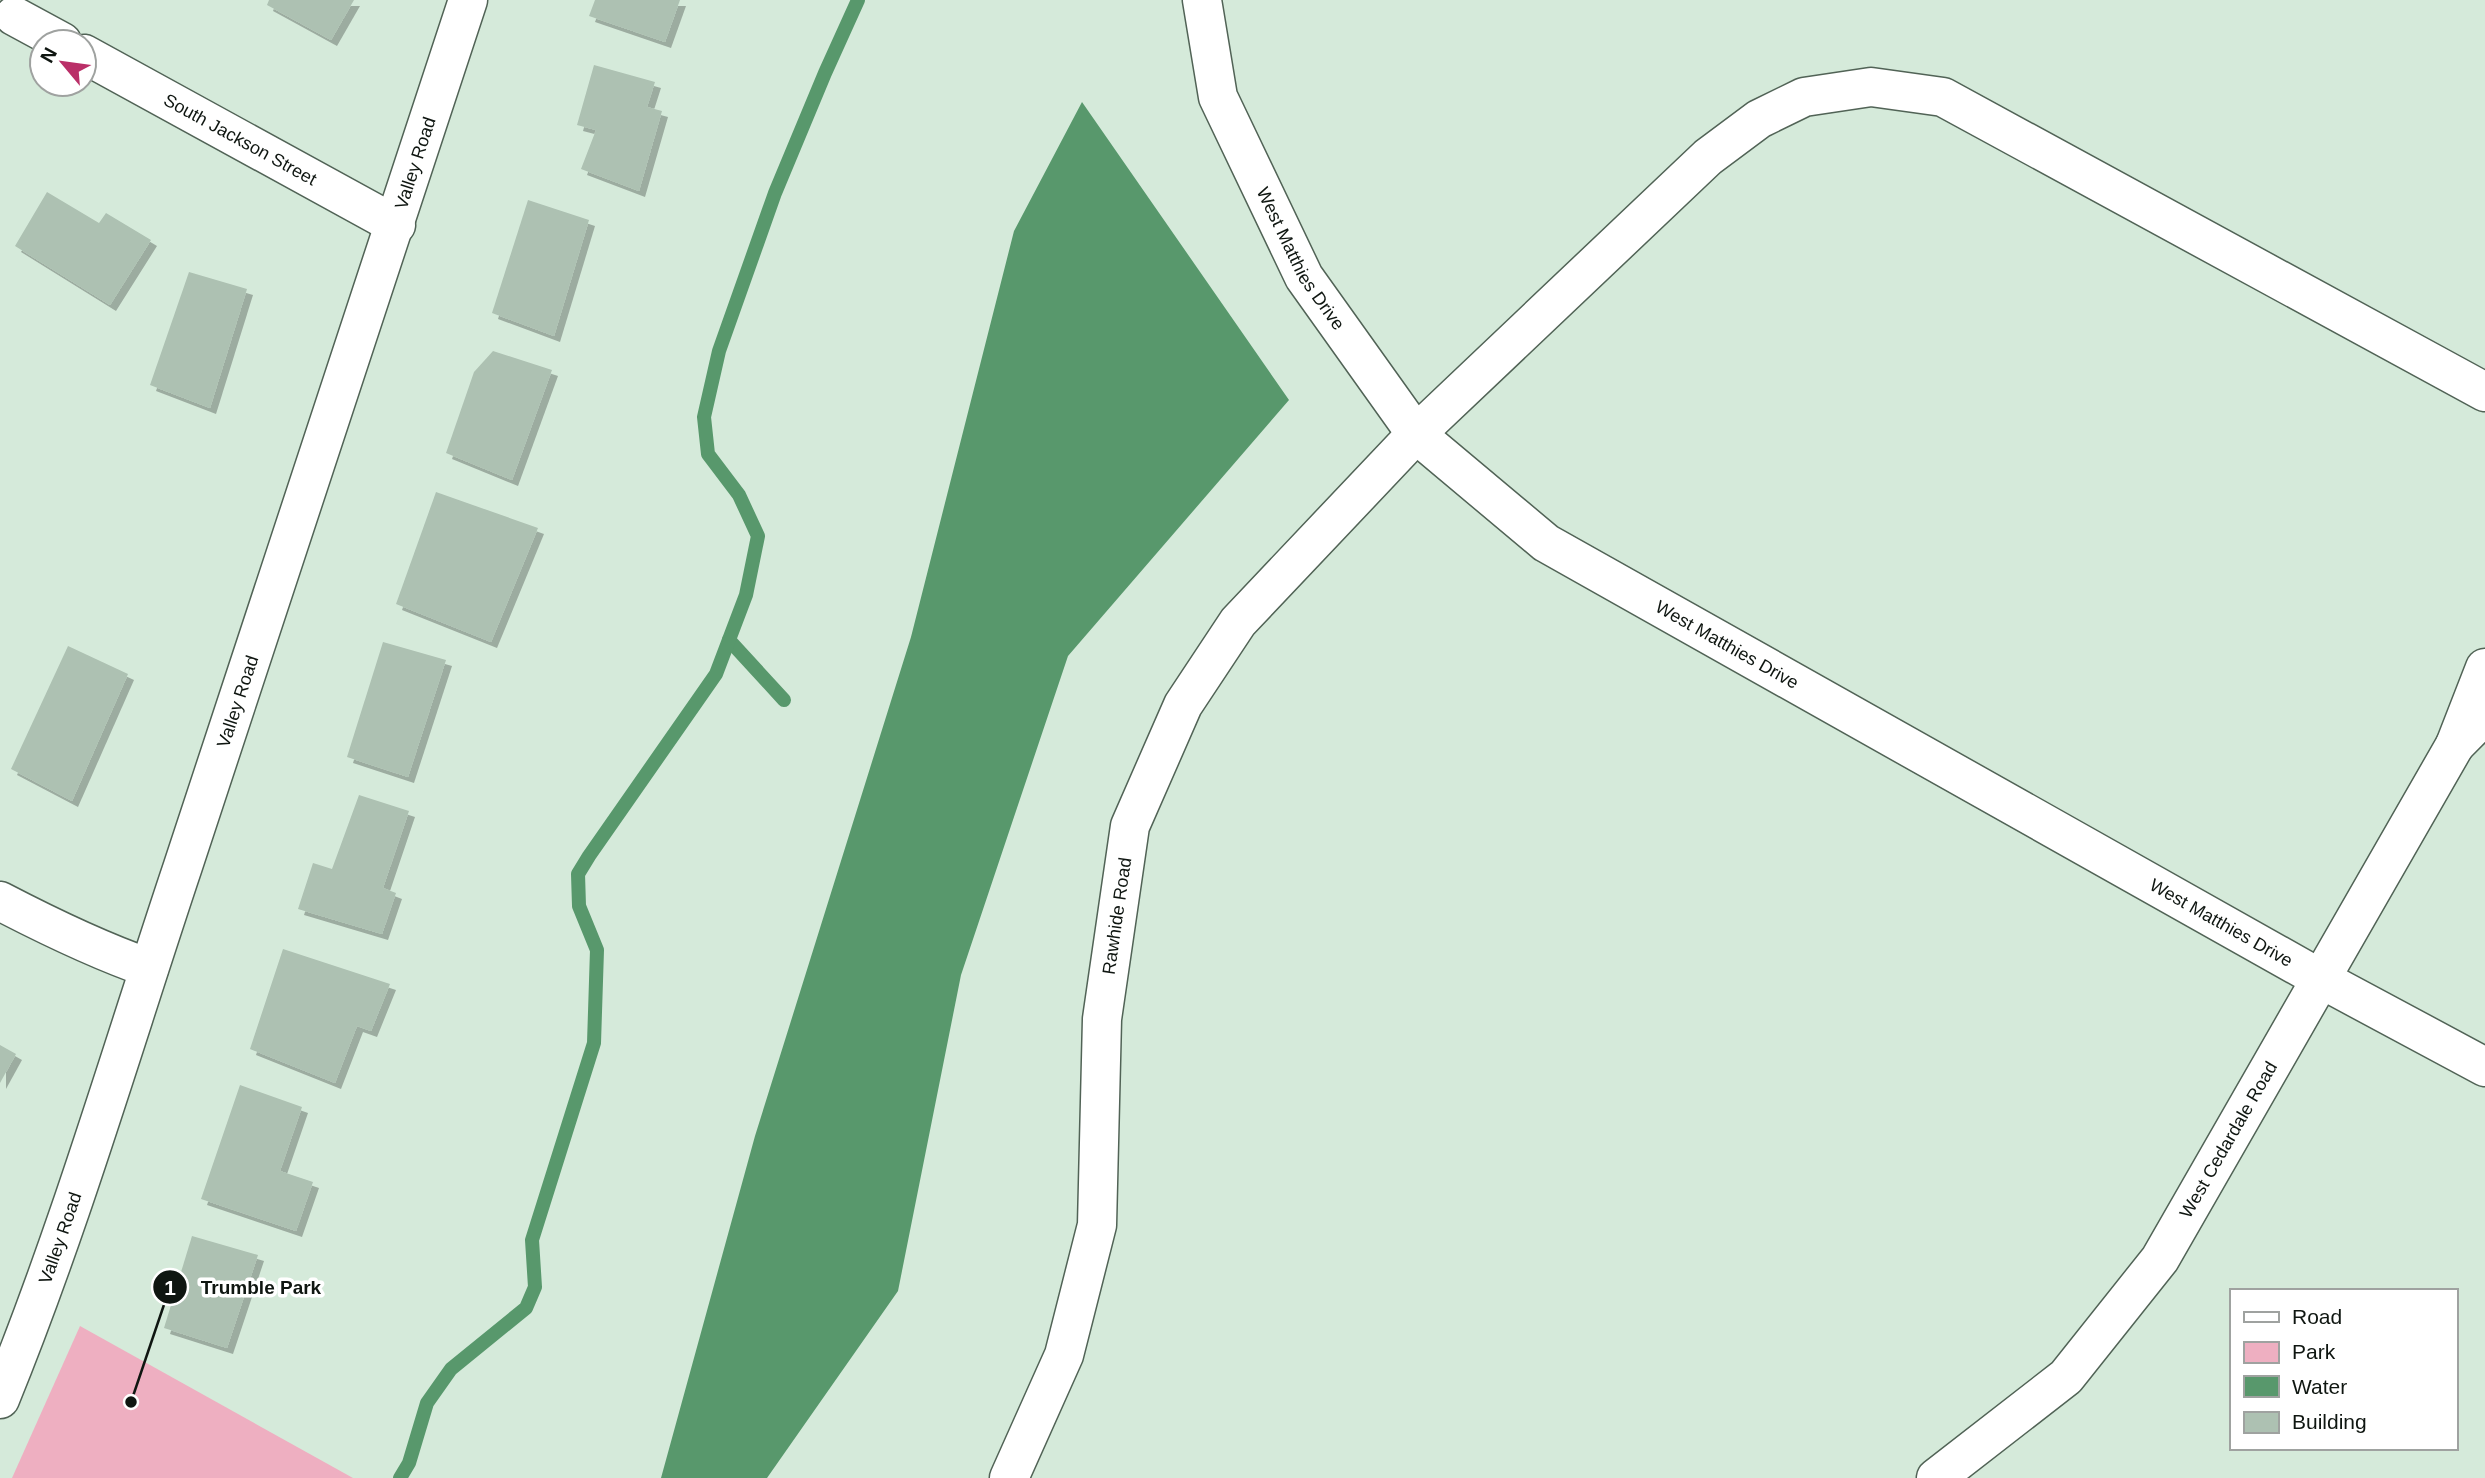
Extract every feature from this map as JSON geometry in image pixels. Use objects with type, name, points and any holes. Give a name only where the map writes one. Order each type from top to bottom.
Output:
[{"type":"street","name":"Valley Road","points":[[0,1399],[65,1231],[468,0]]},
{"type":"street","name":"West Matthies Drive","points":[[1202,0],[1218,97],[1304,277],[1416,435],[1546,543],[2321,979],[2485,1067]]},
{"type":"street","points":[[14,16],[36,28]]},
{"type":"street","name":"South Jackson Street","points":[[98,62],[396,225]]},
{"type":"street","name":"Rawhide Road","points":[[1009,1478],[1065,1355],[1097,1225],[1102,1019],[1130,826],[1183,705],[1238,622],[1416,435],[1708,158],[1759,119],[1804,97],[1871,88],[1943,97],[2485,392]]},
{"type":"street","name":"West Cedardale Road","points":[[1936,1478],[2066,1377],[2160,1259],[2455,745],[2485,668]]},
{"type":"street","name":"West Cedardale Road","points":[[2455,745],[2485,715]]},
{"type":"street","points":[[0,901],[114,956],[149,968]]},
{"type":"green space","points":[[80,1326],[353,1478],[12,1478]]},
{"type":"water","points":[[1082,102],[1289,400],[1068,656],[961,975],[898,1291],[767,1478],[661,1478],[755,1136],[911,637],[1014,231]]},
{"type":"building","points":[[269,0],[354,0],[331,40],[267,5]]},
{"type":"building","points":[[595,0],[680,0],[665,42],[589,16]]},
{"type":"building","points":[[594,65],[655,82],[647,107],[662,111],[639,191],[581,169],[596,130],[577,125]]},
{"type":"building","points":[[47,192],[99,223],[106,213],[151,240],[110,305],[15,246]]},
{"type":"building","points":[[528,200],[589,220],[554,336],[492,313]]},
{"type":"building","points":[[189,272],[247,289],[210,408],[150,385]]},
{"type":"building","points":[[493,351],[552,370],[512,480],[446,453],[474,372]]},
{"type":"building","points":[[436,492],[538,528],[491,642],[396,604]]},
{"type":"building","points":[[383,642],[446,660],[408,777],[347,757]]},
{"type":"building","points":[[68,646],[128,674],[72,801],[11,769]]},
{"type":"building","points":[[359,795],[409,811],[383,888],[396,893],[382,934],[298,909],[313,863],[332,869]]},
{"type":"building","points":[[283,949],[390,984],[371,1031],[357,1026],[335,1083],[250,1049]]},
{"type":"building","points":[[0,1045],[16,1054],[0,1083]]},
{"type":"building","points":[[240,1085],[302,1107],[280,1171],[313,1182],[296,1231],[201,1199]]},
{"type":"building","points":[[192,1236],[258,1255],[227,1348],[164,1328]]},
{"type":"waterway","points":[[400,1478],[409,1463],[427,1403],[451,1369],[526,1308],[535,1287],[532,1240],[594,1043],[597,950],[579,906],[578,874],[716,674],[746,595],[758,536],[739,495],[708,454],[704,417],[719,351],[775,193],[858,0]]},
{"type":"waterway","points":[[729,640],[784,700]]},
{"type":"place","name":"Trumble Park","points":[[131,1402]]}]
